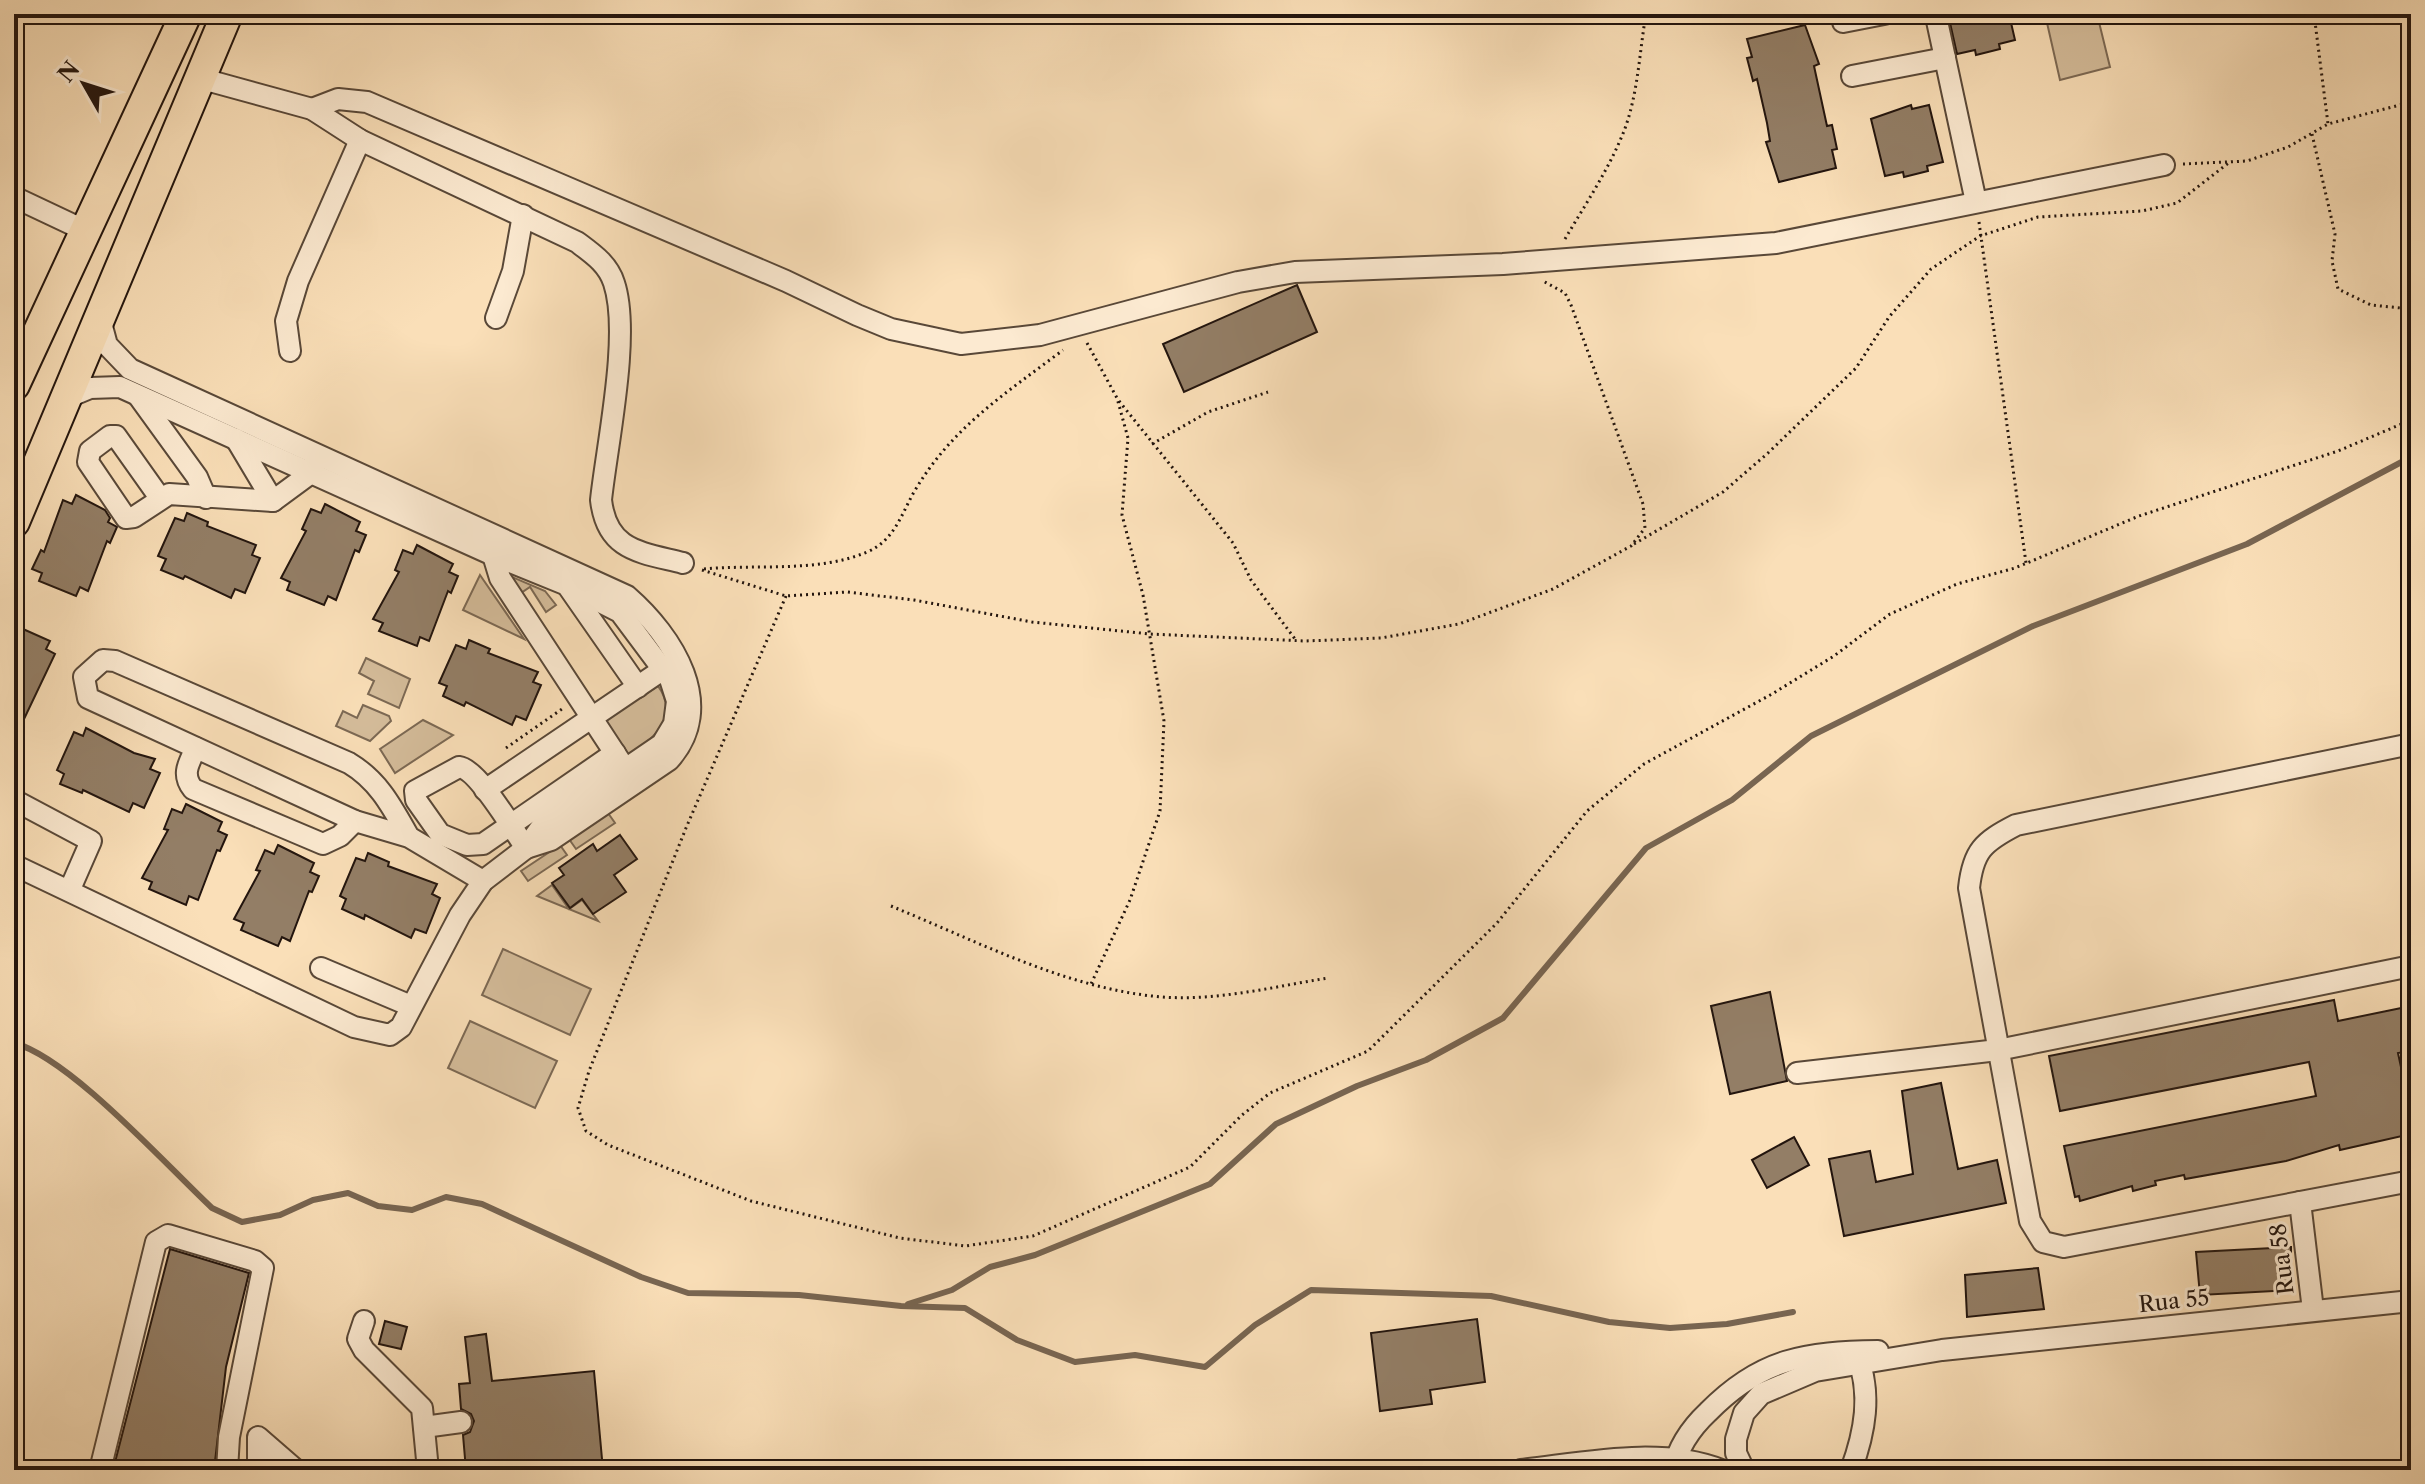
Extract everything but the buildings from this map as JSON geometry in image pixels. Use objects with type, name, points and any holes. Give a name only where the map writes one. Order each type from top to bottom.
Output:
[{"type":"highway","points":[[14,522],[227,14]]},
{"type":"highway","points":[[14,385],[86,231],[177,16]]},
{"type":"street","points":[[1843,22],[1884,14]]},
{"type":"street","points":[[1933,14],[1976,202]]},
{"type":"street","points":[[1852,76],[1945,58]]},
{"type":"street","points":[[199,78],[312,109],[360,140],[577,242],[602,261],[614,281],[620,306],[618,353],[601,500],[603,520],[614,537],[630,550],[692,566]]},
{"type":"street","points":[[312,109],[338,99],[367,102],[891,329],[961,344],[1082,330],[1238,282],[1295,272],[1503,264],[1776,243],[2164,165]]},
{"type":"street","points":[[290,351],[286,321],[298,281],[360,140]]},
{"type":"street","points":[[14,197],[86,231]]},
{"type":"street","points":[[496,318],[513,271],[523,215]]},
{"type":"street","points":[[100,319],[107,345],[130,369],[314,465],[497,547],[627,596],[643,610],[670,665]]},
{"type":"street","points":[[66,398],[90,388],[120,387],[236,439],[314,465]]},
{"type":"street","points":[[137,394],[197,477],[206,498]]},
{"type":"street","points":[[236,439],[273,501]]},
{"type":"street","points":[[160,498],[169,494],[273,501],[314,465]]},
{"type":"street","points":[[14,865],[70,889],[354,1027],[390,1035],[401,1027],[460,915],[483,881],[526,848],[542,826],[630,777],[669,760],[682,747],[691,724],[692,691],[629,621],[609,607],[497,547]]},
{"type":"street","points":[[497,547],[500,578],[630,777]]},
{"type":"street","points":[[567,585],[638,687]]},
{"type":"street","points":[[592,622],[627,596]]},
{"type":"street","points":[[409,837],[382,789],[368,774],[349,763],[115,661],[103,660],[84,677],[88,698],[355,821],[409,837],[483,881]]},
{"type":"street","points":[[485,790],[670,665]]},
{"type":"street","points":[[2411,744],[2016,825],[1991,838],[1972,860],[1969,888],[2030,1221],[2043,1242],[2064,1247],[2411,1181]]},
{"type":"street","points":[[196,748],[186,770],[186,780],[193,789],[323,844],[340,836],[355,821]]},
{"type":"street","points":[[526,848],[510,826],[485,790],[470,770],[459,767],[415,791],[416,800],[440,834],[467,845],[483,844],[510,826],[615,753]]},
{"type":"street","points":[[14,800],[91,841],[70,889]]},
{"type":"street","points":[[1797,1073],[1998,1050],[2411,966]]},
{"type":"street","points":[[321,968],[411,1006]]},
{"type":"street","name":"Rua 58","points":[[2300,1202],[2313,1310]]},
{"type":"street","points":[[100,1470],[156,1242],[168,1235],[255,1261],[263,1268],[229,1437],[227,1470]]},
{"type":"street","name":"Rua 55","points":[[1858,1358],[2411,1301]]},
{"type":"street","points":[[364,1321],[358,1339],[422,1408],[428,1470]]},
{"type":"street","points":[[1674,1464],[1695,1425],[1753,1374],[1800,1356],[1858,1358]]},
{"type":"street","points":[[1744,1470],[1736,1453],[1738,1427],[1761,1394],[1804,1375],[1858,1358]]},
{"type":"street","points":[[1851,1470],[1867,1409],[1866,1384],[1858,1358]]},
{"type":"street","points":[[424,1427],[461,1422]]},
{"type":"street","points":[[258,1470],[258,1437],[296,1470]]},
{"type":"street","points":[[1521,1470],[1674,1464],[1721,1470]]},
{"type":"path","points":[[1552,259],[1605,173],[1623,134],[1635,89],[1646,14]]},
{"type":"path","points":[[2314,14],[2328,124]]},
{"type":"path","points":[[2164,165],[2247,161],[2288,147],[2328,124],[2411,102]]},
{"type":"path","points":[[2312,134],[2335,234],[2332,261],[2338,289],[2371,305],[2411,309]]},
{"type":"path","points":[[692,566],[786,596],[847,592],[914,600],[1032,622],[1150,634],[1296,640],[1381,638],[1459,624],[1553,589],[1723,492],[1856,368],[1889,317],[1931,269],[1980,236],[2038,217],[2142,211],[2177,203],[2231,161]]},
{"type":"path","points":[[1976,202],[2026,563]]},
{"type":"path","points":[[1503,264],[1565,293],[1571,305],[1643,504],[1645,528],[1631,546]]},
{"type":"path","points":[[692,566],[835,564],[871,551],[898,527],[913,493],[946,443],[1082,330],[1117,398],[1233,543],[1251,580],[1296,640]]},
{"type":"path","points":[[1152,444],[1208,412],[1268,392]]},
{"type":"path","points":[[1091,984],[1130,900],[1160,811],[1164,721],[1150,634],[1122,515],[1128,438],[1117,398]]},
{"type":"path","points":[[786,596],[686,828],[589,1071],[578,1108],[586,1131],[608,1145],[751,1201],[900,1238],[965,1246],[1033,1236],[1190,1167],[1242,1115],[1270,1093],[1368,1051],[1497,923],[1587,811],[1644,764],[1772,694],[1834,656],[1890,614],[1957,584],[1985,579],[2139,516],[2338,451],[2411,420]]},
{"type":"path","points":[[506,748],[571,703]]},
{"type":"path","points":[[891,906],[1091,984],[1153,996],[1210,997],[1328,978]]},
{"type":"shaded area","points":[[2045,14],[2097,14],[2110,67],[2060,80]]},
{"type":"shaded area","points":[[505,574],[545,591],[556,605],[546,612],[530,587],[518,595]]},
{"type":"shaded area","points":[[480,575],[524,639],[463,610]]},
{"type":"shaded area","points":[[366,658],[410,679],[399,708],[368,694],[374,681],[359,673]]},
{"type":"shaded area","points":[[658,686],[666,709],[664,719],[653,737],[626,759],[603,722]]},
{"type":"shaded area","points":[[363,705],[389,716],[391,721],[370,741],[336,726],[343,711],[357,718]]},
{"type":"shaded area","points":[[423,720],[453,735],[395,773],[380,749]]},
{"type":"shaded area","points":[[608,813],[615,823],[576,849],[569,839]]},
{"type":"shaded area","points":[[560,845],[567,855],[528,881],[521,871]]},
{"type":"shaded area","points":[[552,885],[569,909],[582,900],[598,921],[537,896]]},
{"type":"shaded area","points":[[503,949],[591,989],[570,1035],[482,995]]},
{"type":"shaded area","points":[[470,1021],[557,1061],[535,1108],[448,1068]]},
{"type":"waterway","points":[[908,1304],[952,1290],[990,1267],[1035,1255],[1210,1184],[1276,1124],[1357,1086],[1426,1060],[1503,1018],[1646,848],[1732,800],[1811,736],[2033,626],[2247,544],[2411,457]]},
{"type":"waterway","points":[[14,1043],[37,1053],[89,1090],[212,1208],[242,1222],[280,1215],[313,1200],[348,1193],[378,1206],[412,1210],[446,1197],[482,1204],[641,1277],[688,1293],[799,1295],[901,1306],[965,1308],[1017,1340],[1075,1362],[1135,1355],[1205,1367],[1255,1325],[1311,1290],[1491,1296],[1609,1322],[1670,1328],[1727,1324],[1793,1312]]}]
